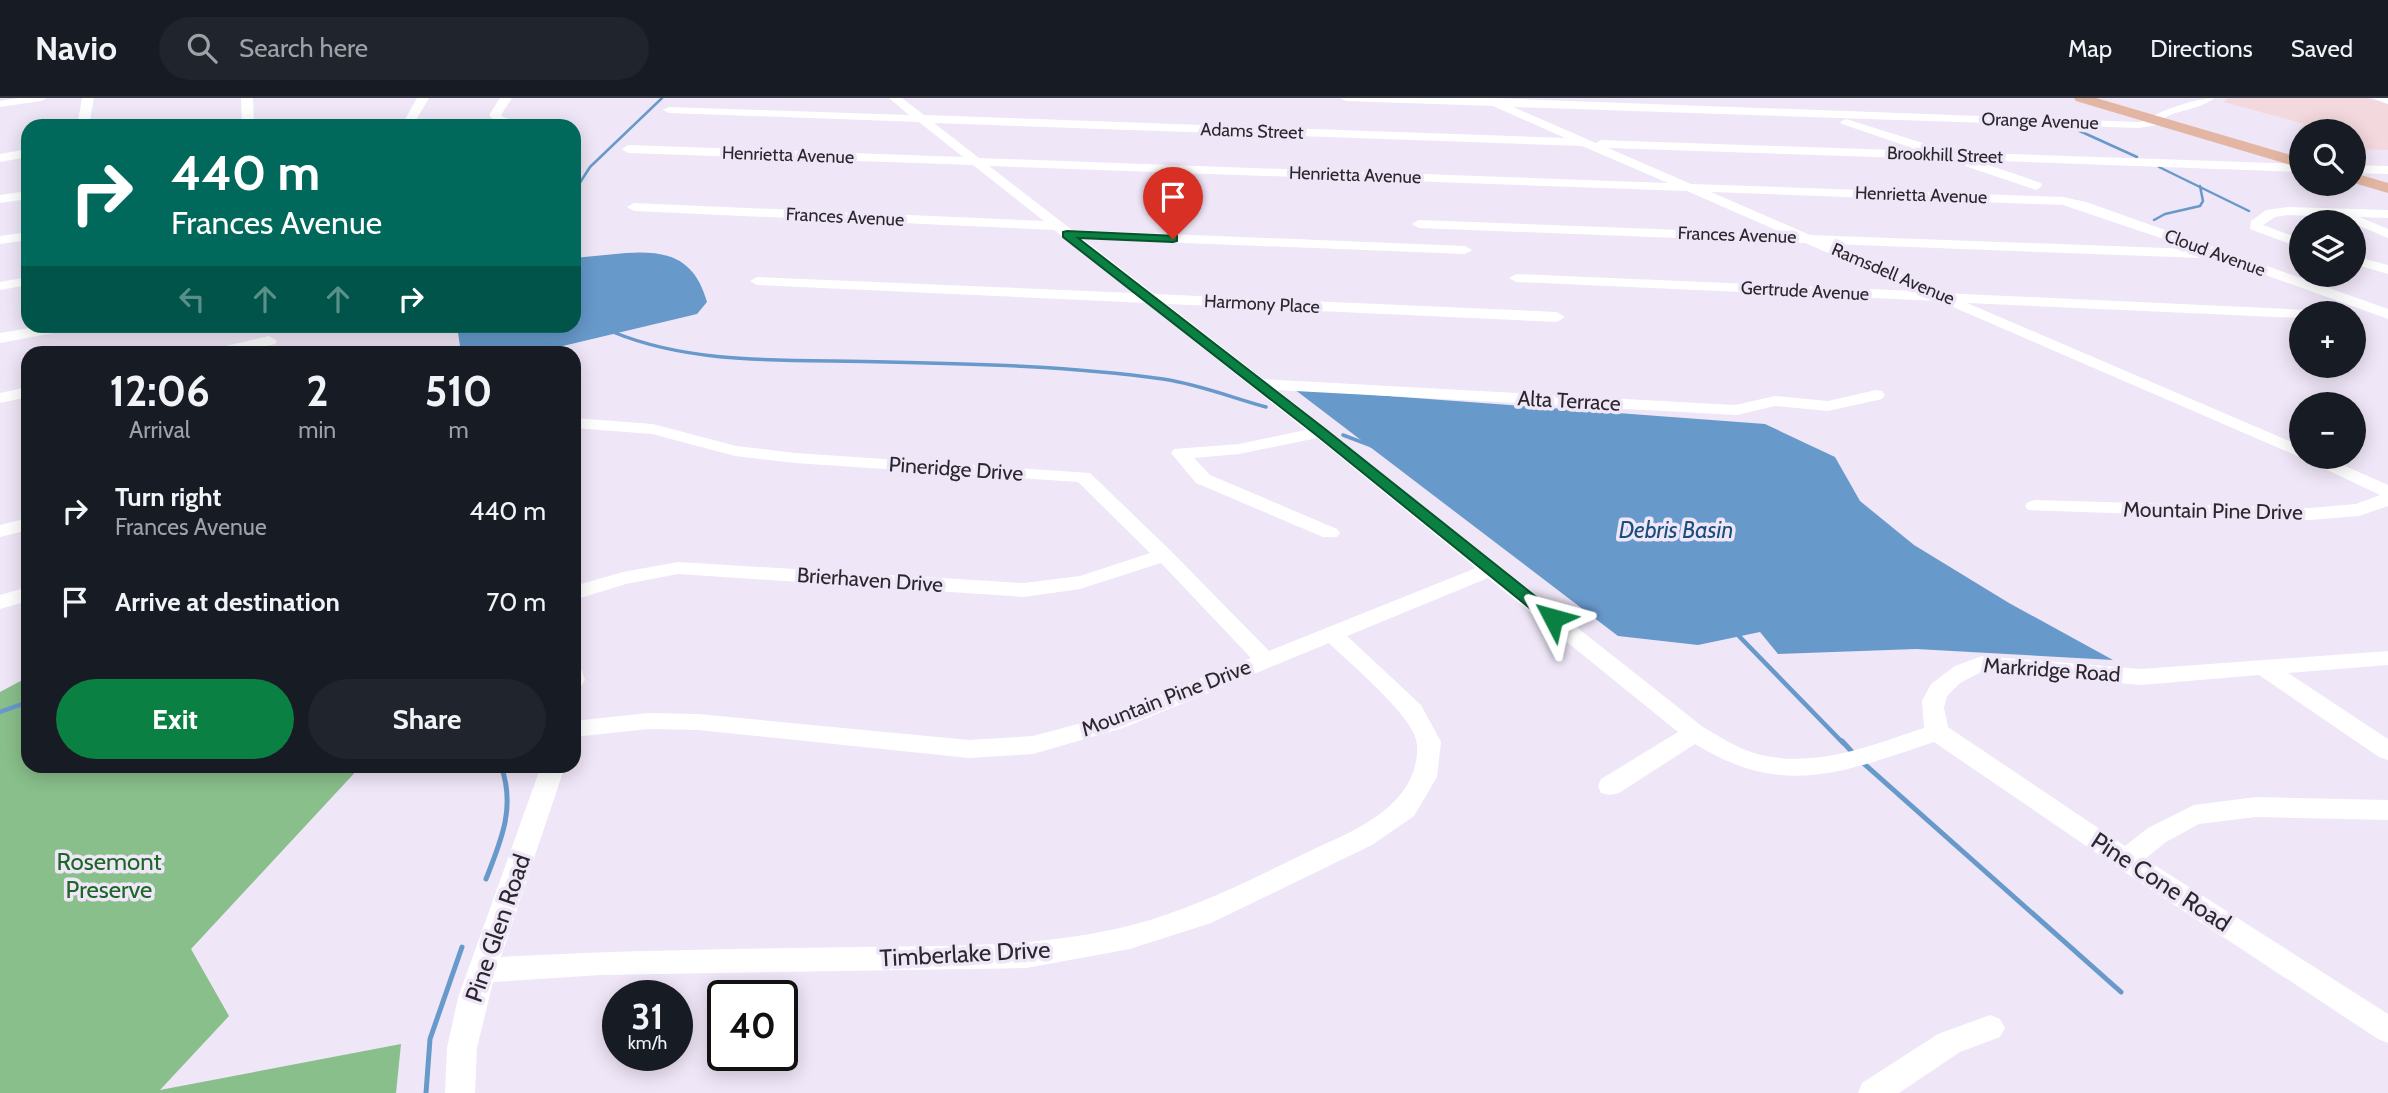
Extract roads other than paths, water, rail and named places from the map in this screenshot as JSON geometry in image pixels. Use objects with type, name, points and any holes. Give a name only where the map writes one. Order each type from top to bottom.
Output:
[{"type":"main road","points":[[2081,98],[2289,161]]},
{"type":"main road","points":[[2366,182],[2388,188]]},
{"type":"street","points":[[0,104],[41,98]]},
{"type":"street","points":[[84,119],[88,98]]},
{"type":"street","points":[[247,98],[248,119]]},
{"type":"street","points":[[411,119],[423,98]]},
{"type":"street","points":[[498,119],[495,115],[506,98]]},
{"type":"street","points":[[895,98],[1320,432],[1695,733],[1731,757],[1754,764],[1794,769],[1817,768],[1937,732]]},
{"type":"street","points":[[1346,98],[1825,114]]},
{"type":"street","points":[[1778,98],[1825,114],[1865,122],[1942,155],[2036,186]]},
{"type":"street","name":"Orange Avenue","points":[[1865,122],[2140,124],[2153,123],[2158,116],[2191,107],[2208,98]]},
{"type":"street","points":[[2378,98],[2388,101]]},
{"type":"street","name":"Ramsdell Avenue","points":[[1489,101],[2289,448]]},
{"type":"street","points":[[669,110],[920,118]]},
{"type":"street","name":"Adams Street","points":[[920,118],[1586,142]]},
{"type":"street","name":"Brookhill Street","points":[[1586,142],[2289,165]]},
{"type":"street","name":"Henrietta Avenue","points":[[628,149],[1687,186],[2049,201],[2081,205]]},
{"type":"street","points":[[0,158],[21,154]]},
{"type":"street","points":[[2366,169],[2388,170]]},
{"type":"street","points":[[0,199],[21,196]]},
{"type":"street","name":"Cloud Avenue","points":[[2081,205],[2388,315]]},
{"type":"street","name":"Frances Avenue","points":[[634,207],[1465,250]]},
{"type":"street","points":[[2289,213],[2271,213],[2256,224],[2257,229],[2289,240]]},
{"type":"street","points":[[2366,213],[2388,214]]},
{"type":"street","name":"Frances Avenue","points":[[1419,224],[2222,256]]},
{"type":"street","points":[[2366,226],[2388,234]]},
{"type":"street","points":[[0,240],[21,237]]},
{"type":"street","points":[[2366,264],[2388,270]]},
{"type":"street","name":"Gertrude Avenue","points":[[1516,278],[2289,312]]},
{"type":"street","name":"Harmony Place","points":[[757,281],[1557,317]]},
{"type":"street","points":[[0,286],[21,282]]},
{"type":"street","points":[[2366,315],[2388,315]]},
{"type":"street","points":[[0,338],[27,333]]},
{"type":"street","points":[[244,346],[269,340]]},
{"type":"street","name":"Alta Terrace","points":[[1259,384],[1737,410],[1755,401],[1774,399],[1827,406],[1875,395]]},
{"type":"street","points":[[0,398],[21,394]]},
{"type":"street","name":"Pineridge Drive","points":[[581,424],[653,429],[735,451],[783,457],[1083,477],[1164,555],[1265,660]]},
{"type":"street","points":[[1320,432],[1238,449],[1180,453],[1203,479],[1330,533]]},
{"type":"street","points":[[2337,469],[2388,492]]},
{"type":"street","name":"Mountain Pine Drive","points":[[2035,506],[2310,514],[2359,510],[2388,499]]},
{"type":"street","points":[[0,531],[21,526]]},
{"type":"street","name":"Brierhaven Drive","points":[[581,591],[623,578],[678,568],[1024,590],[1062,588],[1094,582],[1164,555]]},
{"type":"street","name":"Mountain Pine Drive","points":[[581,729],[648,721],[698,722],[970,749],[1033,745],[1115,722],[1492,569]]},
{"type":"street","points":[[0,602],[21,596]]},
{"type":"street","name":"Timberlake Drive","points":[[483,970],[601,963],[1026,956],[1130,937],[1201,915],[1363,838],[1405,809],[1425,777],[1429,742],[1413,711],[1331,633]]},
{"type":"street","name":"Markridge Road","points":[[1937,732],[1933,698],[1937,689],[1974,665],[2077,670],[2141,677],[2388,658]]},
{"type":"street","points":[[2265,669],[2388,751]]},
{"type":"street","name":"Pine Cone Road","points":[[1937,732],[2126,860],[2388,1030]]},
{"type":"street","points":[[1609,786],[1695,733]]},
{"type":"street","name":"Pine Glen Road","points":[[460,1093],[467,1022],[551,773]]},
{"type":"street","points":[[2126,860],[2157,835],[2194,815],[2256,807],[2388,810]]},
{"type":"street","points":[[1873,1093],[1950,1043],[1990,1028]]},
{"type":"water","points":[[641,252],[667,256],[678,260],[695,276],[707,302],[697,314],[563,346],[460,346],[458,333],[581,333],[581,257]]},
{"type":"water","name":"Debris Basin","points":[[1294,389],[1765,424],[1835,457],[1860,501],[1914,545],[2009,603],[2113,660],[1916,649],[1778,654],[1760,632],[1698,645],[1618,636]]},
{"type":"waterway","points":[[581,181],[590,167],[662,98]]},
{"type":"waterway","points":[[2073,128],[2137,157]]},
{"type":"waterway","points":[[2159,167],[2200,187]]},
{"type":"waterway","points":[[2154,220],[2165,214],[2200,206],[2203,201],[2200,187]]},
{"type":"waterway","points":[[2200,187],[2249,211]]},
{"type":"waterway","points":[[613,332],[679,351],[748,359],[991,365],[1129,375],[1189,384],[1266,407]]},
{"type":"waterway","points":[[1343,435],[1372,446]]},
{"type":"waterway","points":[[1735,632],[1843,743]]},
{"type":"waterway","points":[[0,712],[21,704]]},
{"type":"waterway","points":[[1842,741],[1853,753]]},
{"type":"waterway","points":[[1862,762],[2121,992]]},
{"type":"waterway","points":[[486,879],[505,824],[507,796],[503,773]]},
{"type":"waterway","points":[[426,1093],[430,1039],[462,947]]},
{"type":"park label","name":"Rosemont Preserve","points":[[109,876]]}]
